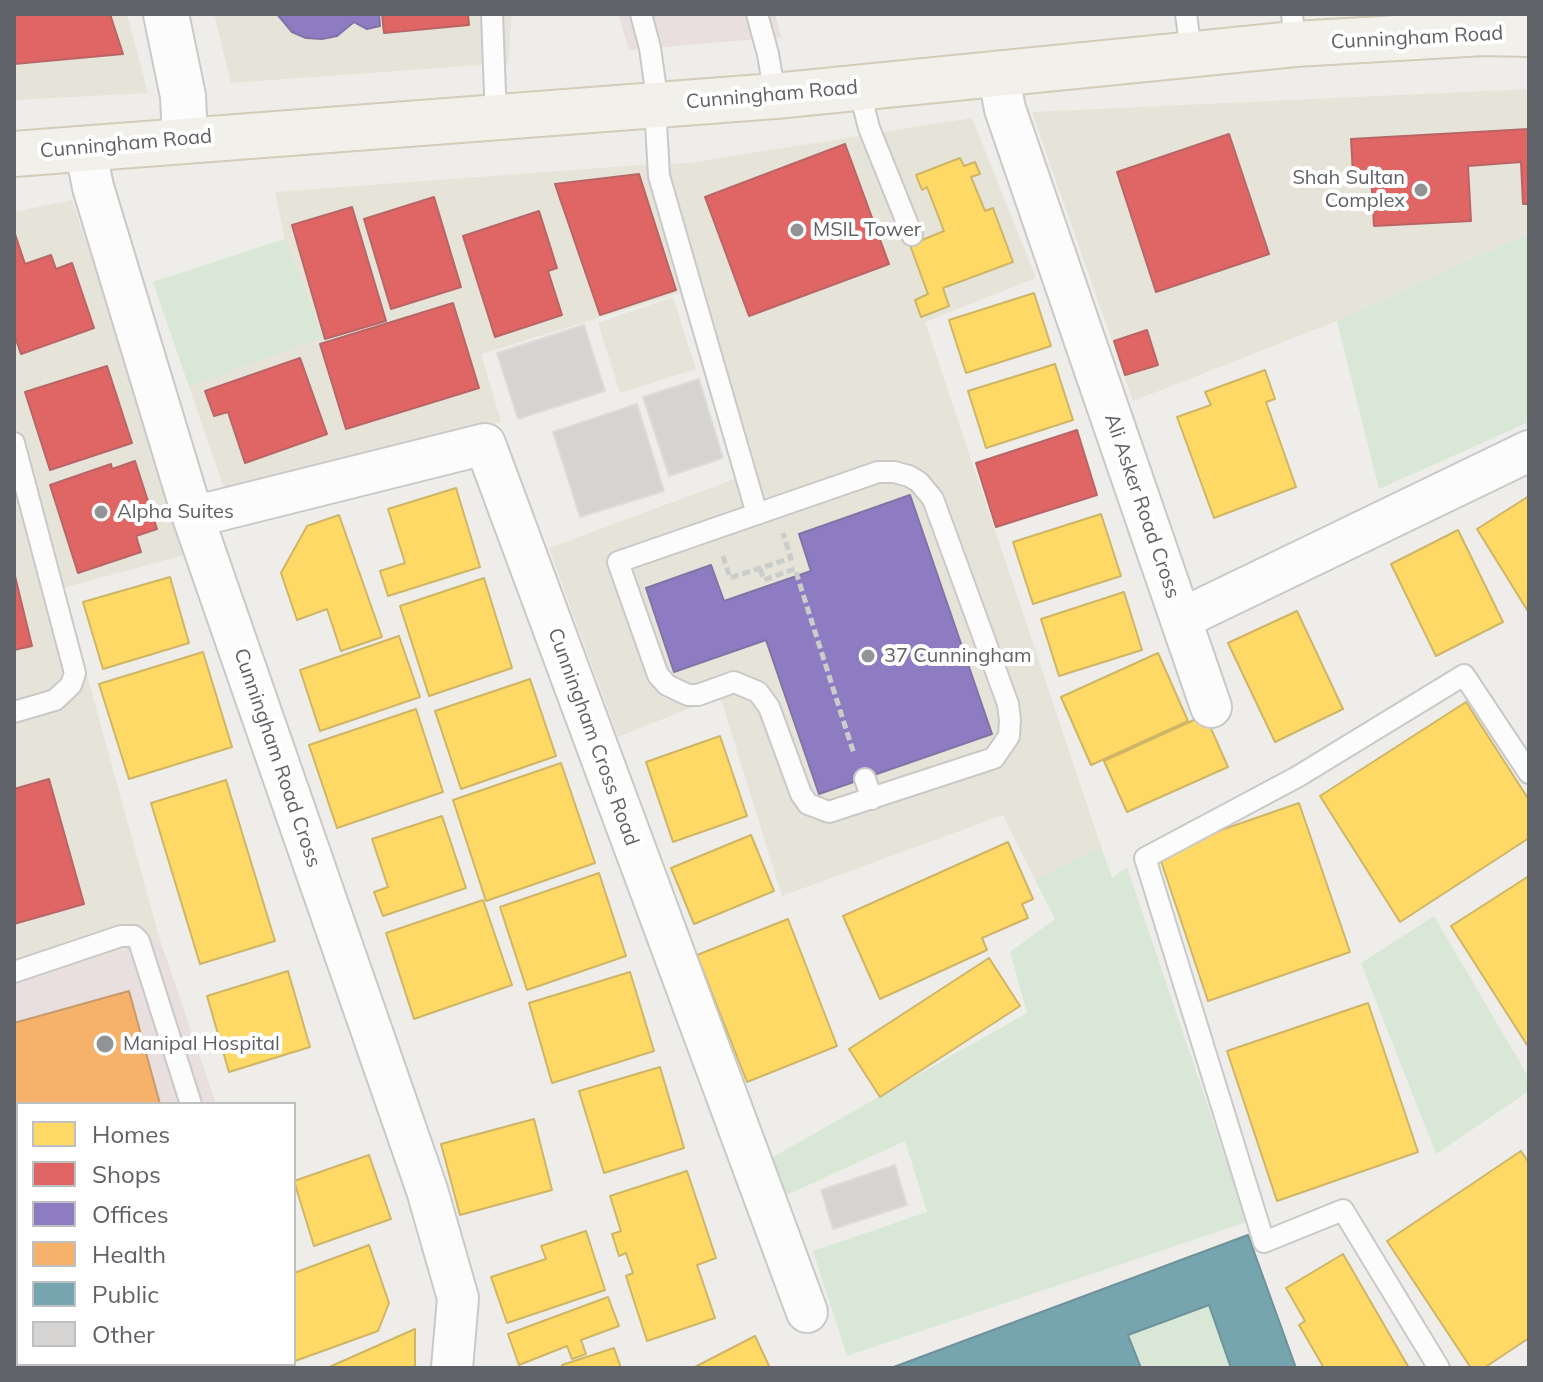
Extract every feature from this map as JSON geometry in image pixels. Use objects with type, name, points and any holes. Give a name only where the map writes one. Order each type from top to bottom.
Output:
[{"type":"main road","name":"Cunningham Road","points":[[14,154],[775,96],[1092,65],[1188,33],[1483,24],[1529,34]]},
{"type":"street","points":[[166,14],[183,96],[185,139]]},
{"type":"street","name":"Ali Asker Road Cross","points":[[998,73],[1005,109],[1181,619],[1529,451]]},
{"type":"street","name":"Cunningham Road Cross","points":[[85,147],[93,187],[193,517],[427,1190],[458,1298],[452,1368]]},
{"type":"street","name":"Cunningham Cross Road","points":[[193,517],[485,444],[807,1312]]},
{"type":"street","points":[[1181,619],[1211,707]]},
{"type":"lane","points":[[492,14],[496,119]]},
{"type":"lane","points":[[641,14],[650,48],[659,176],[766,512]]},
{"type":"lane","points":[[757,14],[775,96]]},
{"type":"lane","points":[[859,88],[869,128],[912,235]]},
{"type":"lane","points":[[14,443],[75,673],[71,685],[55,700],[14,712]]},
{"type":"lane","points":[[878,472],[894,472],[919,482],[933,499],[1008,704],[1009,736],[994,758],[848,807],[829,812],[819,810],[808,804],[801,794],[769,707],[758,692],[734,682],[698,695],[678,692],[667,685],[658,675],[618,562],[766,512],[878,472]]},
{"type":"lane","points":[[1439,1368],[1343,1210],[1264,1242],[1145,858],[1297,777],[1464,675],[1529,773]]},
{"type":"lane","points":[[861,772],[872,799]]},
{"type":"lane","points":[[841,787],[848,807]]},
{"type":"lane","points":[[14,972],[121,936],[134,936],[139,941],[190,1102]]},
{"type":"path","points":[[724,561],[730,578],[791,558],[766,512]]},
{"type":"path","points":[[760,569],[764,580],[795,569],[861,772]]},
{"type":"shaded area","points":[[14,14],[127,14],[148,93],[14,100]]},
{"type":"shaded area","points":[[214,14],[512,14],[508,63],[231,83]]},
{"type":"shaded area","points":[[618,14],[775,14],[781,37],[629,50]]},
{"type":"shaded area","points":[[1529,89],[1529,233],[1337,321],[1133,401],[1032,112]]},
{"type":"shaded area","points":[[972,118],[1036,278],[925,322],[1101,846],[1035,880],[1003,815],[782,896],[720,696],[618,737],[549,548],[735,479],[680,293],[481,354],[501,422],[226,494],[153,282],[285,239],[275,192],[689,163]]},
{"type":"shaded area","points":[[72,200],[191,553],[63,588],[160,940],[14,984],[14,212]]},
{"type":"shaded area","points":[[673,297],[696,369],[620,393],[598,323]]},
{"type":"shaded area","name":"Manipal Hospital","points":[[160,940],[215,1102],[16,1102],[14,1192],[14,984]]},
{"type":"green space","points":[[1529,233],[1529,422],[1379,489],[1337,321]]},
{"type":"green space","points":[[285,239],[323,337],[189,386],[153,282]]},
{"type":"green space","points":[[1101,846],[1112,878],[1127,867],[1247,1222],[847,1356],[813,1251],[927,1212],[905,1141],[782,1197],[764,1162],[1027,1013],[1010,952],[1055,919],[1035,880]]},
{"type":"green space","points":[[1434,916],[1529,1078],[1529,1091],[1436,1154],[1361,963]]},
{"type":"green space","points":[[1209,1305],[1231,1368],[1141,1368],[1128,1335]]},
{"type":"building: Homes","points":[[960,158],[964,166],[975,162],[980,174],[971,177],[985,211],[993,208],[1013,262],[943,288],[949,306],[921,317],[915,300],[928,294],[910,245],[944,231],[927,187],[922,190],[916,175]]},
{"type":"building: Homes","points":[[1034,293],[1051,346],[966,373],[949,320]]},
{"type":"building: Homes","points":[[1055,364],[1073,420],[986,448],[968,391]]},
{"type":"building: Homes","points":[[1265,370],[1275,399],[1266,402],[1296,487],[1214,518],[1177,417],[1211,405],[1205,392]]},
{"type":"building: Homes","points":[[456,488],[480,567],[388,596],[380,571],[405,563],[388,509]]},
{"type":"building: Homes","points":[[1529,496],[1529,613],[1477,529]]},
{"type":"building: Homes","points":[[1101,514],[1121,576],[1033,604],[1013,542]]},
{"type":"building: Homes","points":[[339,515],[382,637],[341,651],[327,609],[297,620],[281,573],[307,526]]},
{"type":"building: Homes","points":[[1458,530],[1503,622],[1436,656],[1391,564]]},
{"type":"building: Homes","points":[[170,577],[189,643],[103,669],[83,602]]},
{"type":"building: Homes","points":[[484,578],[512,668],[429,696],[400,606]]},
{"type":"building: Homes","points":[[1124,592],[1142,650],[1059,676],[1041,619]]},
{"type":"building: Homes","points":[[1297,611],[1343,709],[1275,742],[1228,643]]},
{"type":"building: Homes","points":[[399,636],[420,697],[320,731],[300,670]]},
{"type":"building: Homes","points":[[203,652],[232,747],[129,779],[99,684]]},
{"type":"building: Homes","points":[[1158,653],[1188,721],[1091,765],[1061,697]]},
{"type":"building: Homes","points":[[530,679],[556,756],[461,789],[435,711]]},
{"type":"building: Homes","points":[[1466,702],[1529,800],[1529,838],[1400,922],[1320,796]]},
{"type":"building: Homes","points":[[416,709],[443,792],[337,828],[309,745]]},
{"type":"building: Homes","points":[[1205,715],[1228,767],[1127,812],[1104,761]]},
{"type":"building: Homes","points":[[720,736],[747,816],[673,842],[646,762]]},
{"type":"building: Homes","points":[[561,763],[595,863],[486,901],[453,800]]},
{"type":"building: Homes","points":[[226,780],[275,941],[200,964],[151,803]]},
{"type":"building: Homes","points":[[1299,803],[1350,952],[1208,1001],[1158,852]]},
{"type":"building: Homes","points":[[442,816],[466,888],[383,916],[374,892],[388,887],[372,839]]},
{"type":"building: Homes","points":[[751,835],[774,891],[694,924],[671,868]]},
{"type":"building: Homes","points":[[1008,842],[1033,899],[1022,904],[1028,918],[982,938],[987,950],[880,999],[843,916]]},
{"type":"building: Homes","points":[[599,873],[626,956],[527,990],[500,907]]},
{"type":"building: Homes","points":[[1529,876],[1529,1048],[1451,926]]},
{"type":"building: Homes","points":[[483,900],[512,985],[414,1019],[386,933]]},
{"type":"building: Homes","points":[[788,919],[837,1046],[747,1082],[697,955]]},
{"type":"building: Homes","points":[[989,958],[1020,1006],[880,1097],[849,1049]]},
{"type":"building: Homes","points":[[288,971],[310,1047],[229,1072],[207,996]]},
{"type":"building: Homes","points":[[630,972],[654,1051],[552,1083],[529,1003]]},
{"type":"building: Homes","points":[[1368,1003],[1418,1152],[1277,1201],[1227,1051]]},
{"type":"building: Homes","points":[[660,1067],[684,1148],[604,1173],[579,1091]]},
{"type":"building: Homes","points":[[534,1119],[552,1190],[460,1215],[441,1144]]},
{"type":"building: Homes","points":[[1521,1151],[1529,1163],[1529,1338],[1484,1368],[1471,1368],[1387,1241]]},
{"type":"building: Homes","points":[[369,1155],[391,1219],[314,1246],[296,1180]]},
{"type":"building: Homes","points":[[687,1171],[716,1258],[697,1265],[715,1318],[647,1341],[626,1276],[633,1273],[626,1253],[619,1256],[612,1234],[621,1231],[610,1196]]},
{"type":"building: Homes","points":[[586,1231],[605,1290],[507,1323],[491,1277],[546,1259],[541,1246]]},
{"type":"building: Homes","points":[[369,1245],[389,1303],[378,1331],[296,1361],[296,1272]]},
{"type":"building: Homes","points":[[1343,1254],[1409,1368],[1324,1368],[1299,1325],[1305,1321],[1286,1288]]},
{"type":"building: Homes","points":[[608,1297],[619,1326],[581,1340],[586,1354],[572,1359],[567,1346],[519,1365],[508,1334]]},
{"type":"building: Homes","points":[[415,1329],[415,1368],[327,1368]]},
{"type":"building: Homes","points":[[755,1336],[770,1368],[693,1368]]},
{"type":"building: Homes","points":[[614,1348],[621,1368],[563,1368],[562,1365]]},
{"type":"building: Shops","points":[[14,14],[110,14],[123,54],[14,64]]},
{"type":"building: Shops","points":[[382,14],[468,14],[469,25],[384,33]]},
{"type":"building: Shops","name":"Shah Sultan Complex","points":[[1529,129],[1529,204],[1523,204],[1521,162],[1468,166],[1471,221],[1374,226],[1371,174],[1353,175],[1351,139]]},
{"type":"building: Shops","points":[[1229,134],[1269,254],[1156,292],[1117,172]]},
{"type":"building: Shops","name":"MSIL Tower","points":[[845,144],[889,264],[749,316],[705,197]]},
{"type":"building: Shops","points":[[639,174],[676,290],[600,315],[555,184]]},
{"type":"building: Shops","points":[[434,197],[461,287],[391,309],[364,219]]},
{"type":"building: Shops","points":[[352,207],[386,321],[325,339],[292,225]]},
{"type":"building: Shops","points":[[539,211],[557,268],[548,271],[562,315],[495,337],[463,236]]},
{"type":"building: Shops","points":[[15,234],[25,264],[51,255],[56,269],[72,263],[94,328],[21,354],[14,334]]},
{"type":"building: Shops","points":[[453,303],[479,388],[346,429],[320,344]]},
{"type":"building: Shops","points":[[1147,330],[1158,365],[1125,375],[1114,341]]},
{"type":"building: Shops","points":[[300,358],[327,434],[245,463],[228,412],[214,416],[205,391]]},
{"type":"building: Shops","points":[[107,366],[132,443],[50,470],[25,392]]},
{"type":"building: Shops","points":[[1077,430],[1097,495],[996,527],[976,463]]},
{"type":"building: Shops","points":[[135,461],[157,529],[136,536],[141,552],[78,573],[50,485],[111,464],[112,469]]},
{"type":"building: Shops","points":[[14,572],[32,646],[14,650]]},
{"type":"building: Shops","points":[[49,779],[84,904],[14,924],[14,789]]},
{"type":"building: Shops","points":[[14,1228],[16,1305],[14,1306]]},
{"type":"building: Shops","points":[[14,1362],[16,1366],[96,1368],[14,1368]]},
{"type":"building: Shops","points":[[136,1366],[184,1368],[136,1368]]},
{"type":"building: Shops","points":[[196,1366],[272,1368],[196,1368]]},
{"type":"building: Offices","points":[[277,14],[379,14],[380,26],[367,29],[354,22],[337,36],[306,38],[292,32]]},
{"type":"building: Offices","name":"37 Cunningham","points":[[910,495],[992,734],[819,794],[766,640],[674,672],[646,588],[711,565],[724,601],[811,571],[799,534]]},
{"type":"building: Health","points":[[129,991],[159,1102],[16,1102],[14,1166],[14,1023]]},
{"type":"building: Public","points":[[1248,1235],[1296,1368],[1231,1368],[1209,1305],[1128,1335],[1141,1368],[891,1368]]},
{"type":"building: Other","points":[[584,325],[605,391],[518,419],[497,353]]},
{"type":"building: Other","points":[[699,379],[723,458],[669,476],[643,397]]},
{"type":"building: Other","points":[[637,404],[664,491],[580,517],[553,432]]},
{"type":"building: Other","points":[[895,1165],[907,1205],[833,1229],[821,1190]]},
{"type":"place","name":"Shah Sultan Complex","points":[[1421,190]]},
{"type":"place","name":"MSIL Tower","points":[[797,230]]},
{"type":"place","name":"Alpha Suites","points":[[101,512]]},
{"type":"place","name":"37 Cunningham","points":[[868,656]]},
{"type":"place","name":"Manipal Hospital","points":[[105,1044]]}]
